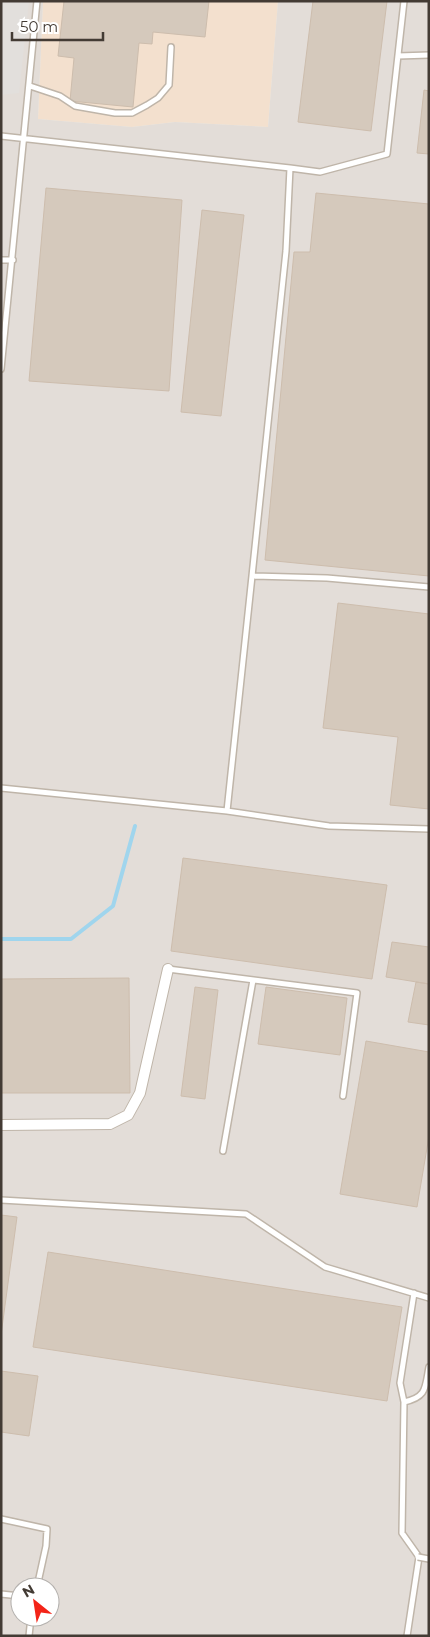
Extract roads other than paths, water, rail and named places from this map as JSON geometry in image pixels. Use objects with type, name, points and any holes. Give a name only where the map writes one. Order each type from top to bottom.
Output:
[{"type":"street","points":[[1,1125],[110,1124],[128,1115],[140,1093],[168,969]]},
{"type":"lane","points":[[1,369],[37,1]]},
{"type":"lane","points":[[1,136],[320,172],[387,154],[404,1]]},
{"type":"lane","points":[[30,86],[60,96],[75,106],[115,113],[132,113],[158,98],[169,85],[171,47]]},
{"type":"lane","points":[[398,56],[429,55]]},
{"type":"lane","points":[[227,811],[286,251],[290,168]]},
{"type":"lane","points":[[1,260],[13,260]]},
{"type":"lane","points":[[252,576],[327,578],[429,587]]},
{"type":"lane","points":[[1,788],[227,811],[329,826],[429,829]]},
{"type":"lane","points":[[168,969],[357,993],[344,1096]]},
{"type":"lane","points":[[223,1151],[253,980]]},
{"type":"lane","points":[[1,1200],[246,1214],[325,1267],[429,1298]]},
{"type":"lane","points":[[408,1636],[418,1557],[402,1533],[404,1402],[400,1383],[414,1294]]},
{"type":"lane","points":[[404,1402],[415,1400],[425,1392],[429,1367]]},
{"type":"lane","points":[[1,1519],[47,1529],[46,1546],[39,1577]]},
{"type":"lane","points":[[418,1557],[429,1559]]},
{"type":"waterway","points":[[1,939],[71,939],[113,906],[135,826]]}]
